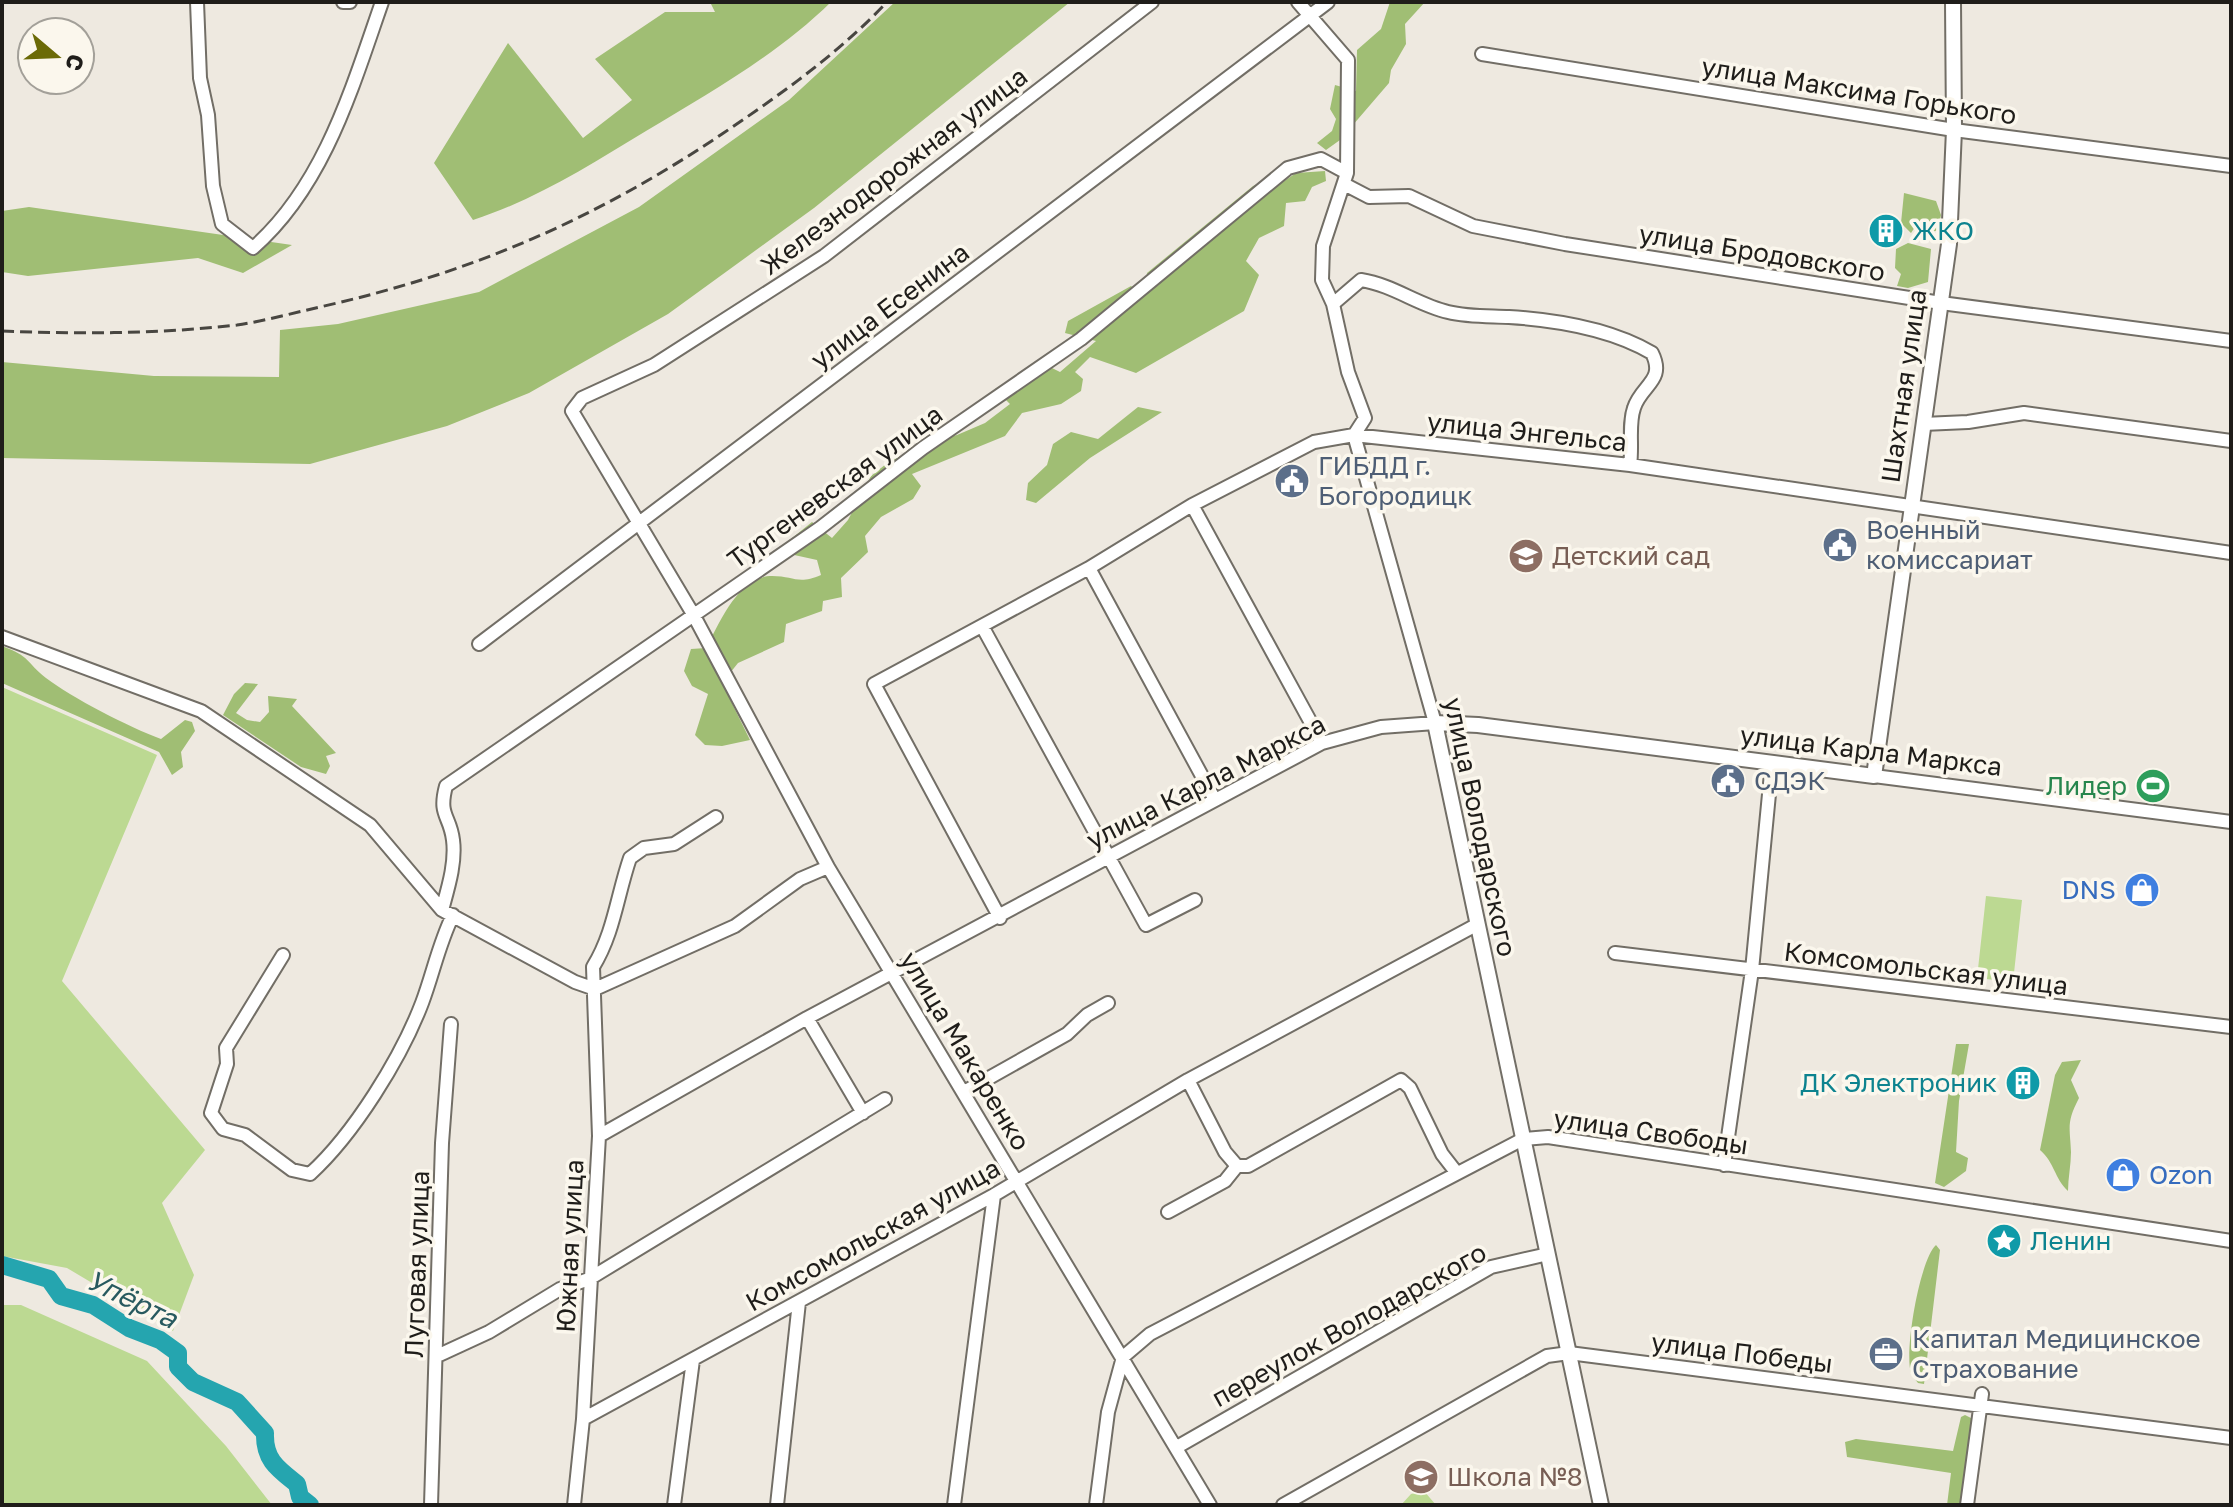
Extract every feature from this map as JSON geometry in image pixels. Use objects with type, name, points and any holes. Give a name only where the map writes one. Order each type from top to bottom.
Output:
[{"type":"main road","name":"Шахтная улица","points":[[1874,776],[1950,232],[1954,130],[1953,2]]},
{"type":"main road","name":"улица Карла Маркса","points":[[1435,723],[1478,725],[1874,776]]},
{"type":"main road","name":"улица Володарского","points":[[1435,723],[1601,1505]]},
{"type":"street","points":[[197,2],[200,78],[208,115],[213,186],[222,224],[253,248],[269,234],[321,158],[344,113],[382,2]]},
{"type":"street","points":[[343,2],[350,2]]},
{"type":"street","name":"Железнодорожная улица","points":[[572,411],[582,398],[654,365],[824,256],[1152,2]]},
{"type":"street","name":"улица Володарского","points":[[1298,2],[1348,60],[1346,178],[1323,246],[1322,280],[1333,304],[1348,372],[1365,418],[1354,435],[1435,723]]},
{"type":"street","name":"улица Есенина","points":[[479,644],[1328,2]]},
{"type":"street","name":"улица Максима Горького","points":[[1482,54],[1954,130],[2231,166]]},
{"type":"street","name":"Тургеневская улица","points":[[448,912],[453,839],[441,805],[446,786],[820,528],[923,448],[1081,339],[1288,168],[1321,159],[1346,178]]},
{"type":"street","name":"улица Бродовского","points":[[1346,178],[1369,197],[1409,196],[1473,226],[1549,241],[1941,303],[2231,341]]},
{"type":"street","points":[[1333,304],[1361,280],[1397,290],[1445,312],[1596,331],[1639,345],[1652,353],[1657,371],[1654,381],[1635,404],[1630,465]]},
{"type":"street","name":"улица Макаренко","points":[[572,411],[693,614],[828,867],[1210,1505]]},
{"type":"street","points":[[1923,424],[1968,422],[2024,413],[2231,441]]},
{"type":"street","name":"улица Энгельса","points":[[1000,918],[874,684],[1089,568],[1192,505],[1314,442],[1354,435],[1630,465],[2231,553]]},
{"type":"street","points":[[1192,505],[1322,743]]},
{"type":"street","points":[[1089,568],[1215,800]]},
{"type":"street","points":[[982,626],[1146,925],[1195,900]]},
{"type":"street","points":[[2,637],[201,711],[370,825],[448,912],[575,982],[595,989],[735,926],[800,879],[828,867]]},
{"type":"street","name":"улица Карла Маркса","points":[[599,1136],[807,1018],[1000,918],[1322,743],[1381,727],[1435,723]]},
{"type":"street","points":[[1724,1165],[1752,970],[1772,763]]},
{"type":"street","name":"улица Карла Маркса","points":[[1874,776],[2231,822]]},
{"type":"street","name":"Южная улица","points":[[574,1505],[583,1419],[599,1136],[593,967],[605,947],[615,919],[630,858],[644,848],[674,844],[716,817]]},
{"type":"street","points":[[283,955],[226,1048],[227,1064],[211,1113],[223,1129],[245,1135],[292,1170],[310,1174],[325,1161],[375,1090],[411,1030],[448,912]]},
{"type":"street","name":"Комсомольская улица","points":[[583,1419],[994,1195],[1188,1080],[1478,924]]},
{"type":"street","name":"Комсомольская улица","points":[[1615,953],[2231,1027]]},
{"type":"street","points":[[964,1092],[1067,1034],[1087,1015],[1108,1003]]},
{"type":"street","points":[[807,1018],[863,1113]]},
{"type":"street","name":"Луговая улица","points":[[431,1505],[442,1143],[451,1024]]},
{"type":"street","points":[[1188,1080],[1225,1152],[1237,1166],[1248,1166],[1401,1080],[1410,1088],[1442,1154],[1456,1172]]},
{"type":"street","points":[[437,1356],[489,1332],[560,1289],[589,1279],[885,1099]]},
{"type":"street","name":"улица Свободы","points":[[1123,1357],[1150,1334],[1523,1139],[1548,1137],[2231,1241]]},
{"type":"street","points":[[1168,1212],[1225,1181],[1237,1166]]},
{"type":"street","points":[[954,1505],[994,1195]]},
{"type":"street","name":"переулок Володарского","points":[[1177,1447],[1491,1267],[1548,1254]]},
{"type":"street","points":[[777,1505],[799,1302]]},
{"type":"street","name":"улица Победы","points":[[1283,1505],[1547,1356],[1569,1353],[1982,1400],[2231,1438]]},
{"type":"street","points":[[1096,1505],[1108,1412],[1123,1357]]},
{"type":"street","points":[[674,1505],[693,1360]]},
{"type":"street","points":[[1967,1505],[1982,1400]]},
{"type":"green space","points":[[710,2],[831,2],[766,56],[694,102],[562,181],[473,220],[434,163],[508,43],[583,138],[632,100],[595,59],[665,12],[715,12]]},
{"type":"green space","points":[[895,2],[1070,2],[814,208],[668,314],[529,393],[447,426],[310,464],[2,458],[2,362],[154,376],[279,377],[280,330],[338,324],[479,292],[639,207],[789,100]]},
{"type":"green space","points":[[1390,2],[1425,2],[1405,24],[1406,44],[1391,70],[1389,83],[1340,140],[1326,150],[1317,143],[1332,131],[1336,119],[1330,109],[1335,85],[1356,91],[1357,50],[1381,29]]},
{"type":"green space","points":[[1325,171],[1326,181],[1312,187],[1305,201],[1286,203],[1284,226],[1259,238],[1246,261],[1259,275],[1244,311],[1136,373],[1090,357],[1075,372],[1083,379],[1081,391],[1061,404],[1022,413],[1005,436],[912,474],[921,486],[913,499],[881,517],[865,536],[868,552],[841,578],[842,597],[823,601],[822,611],[786,624],[784,642],[738,663],[722,683],[750,740],[722,746],[705,745],[695,735],[708,694],[692,686],[684,671],[691,649],[706,648],[731,603],[749,584],[772,576],[801,580],[821,575],[817,560],[776,551],[812,522],[832,538],[848,520],[871,476],[886,464],[924,443],[957,435],[985,423],[1010,404],[995,389],[1040,362],[1060,372],[1096,341],[1065,333],[1068,321],[1131,286],[1144,297],[1147,273],[1253,186],[1268,179],[1274,188],[1296,173]]},
{"type":"green space","points":[[1904,193],[1936,201],[1941,215],[1938,230],[1929,233],[1915,227],[1911,233],[1901,223]]},
{"type":"green space","points":[[29,207],[292,245],[243,273],[198,258],[28,276],[2,272],[2,211]]},
{"type":"green space","points":[[1908,243],[1931,249],[1928,282],[1908,288],[1897,286],[1901,274],[1895,268],[1896,249]]},
{"type":"green space","points":[[1138,407],[1162,412],[1090,458],[1036,503],[1026,500],[1028,483],[1047,465],[1053,444],[1071,432],[1098,439]]},
{"type":"green space","points":[[2,646],[23,656],[46,678],[70,694],[117,720],[161,739],[185,720],[192,722],[195,731],[181,752],[183,767],[172,775],[159,752],[2,683]]},
{"type":"green space","points":[[245,683],[258,684],[236,713],[247,720],[260,722],[269,712],[268,696],[297,699],[292,706],[336,753],[326,756],[330,766],[326,774],[301,767],[223,715],[234,694]]},
{"type":"green space","points":[[2,687],[157,755],[62,981],[205,1150],[162,1203],[194,1275],[173,1331],[67,1268],[2,1256]]},
{"type":"green space","points":[[1986,896],[2022,900],[2013,982],[1977,978]]},
{"type":"green space","points":[[1956,1044],[1969,1044],[1959,1101],[1956,1152],[1968,1158],[1966,1171],[1944,1187],[1935,1183]]},
{"type":"green space","points":[[2081,1060],[2071,1080],[2079,1098],[2070,1125],[2068,1191],[2040,1150],[2055,1075],[2062,1062]]},
{"type":"green space","points":[[1936,1245],[1940,1250],[1924,1384],[1918,1383],[1912,1374],[1910,1346],[1919,1286]]},
{"type":"green space","points":[[2,1305],[21,1305],[147,1361],[226,1446],[272,1505],[2,1505]]},
{"type":"green space","points":[[1965,1415],[1973,1419],[1960,1505],[1947,1505],[1951,1473],[1847,1457],[1845,1442],[1856,1439],[1953,1451],[1961,1417]]},
{"type":"green space","points":[[1424,1491],[1436,1505],[1401,1505],[1411,1494]]},
{"type":"waterway","name":"Упёрта","points":[[2,1265],[49,1279],[61,1296],[93,1305],[129,1328],[160,1340],[178,1353],[178,1367],[193,1382],[237,1402],[265,1433],[270,1457],[297,1484],[300,1497],[310,1505]]},
{"type":"railway","points":[[2,331],[120,332],[237,325],[375,293],[480,260],[578,218],[674,165],[808,72],[849,39],[887,2]]},
{"type":"place","name":"ЖКО","points":[[1886,231]]},
{"type":"place","name":"ГИБДД г. Богородицк","points":[[1292,481]]},
{"type":"place","name":"Военный комиссариат","points":[[1840,545]]},
{"type":"place","name":"Детский сад","points":[[1526,556]]},
{"type":"place","name":"СДЭК","points":[[1728,781]]},
{"type":"place","name":"Лидер","points":[[2153,786]]},
{"type":"place","name":"DNS","points":[[2142,890]]},
{"type":"place","name":"ДК Электроник","points":[[2023,1083]]},
{"type":"place","name":"Ozon","points":[[2123,1175]]},
{"type":"place","name":"Ленин","points":[[2004,1241]]},
{"type":"place","name":"Капитал Медицинское Страхование","points":[[1886,1354]]},
{"type":"place","name":"Школа №8","points":[[1421,1477]]}]
